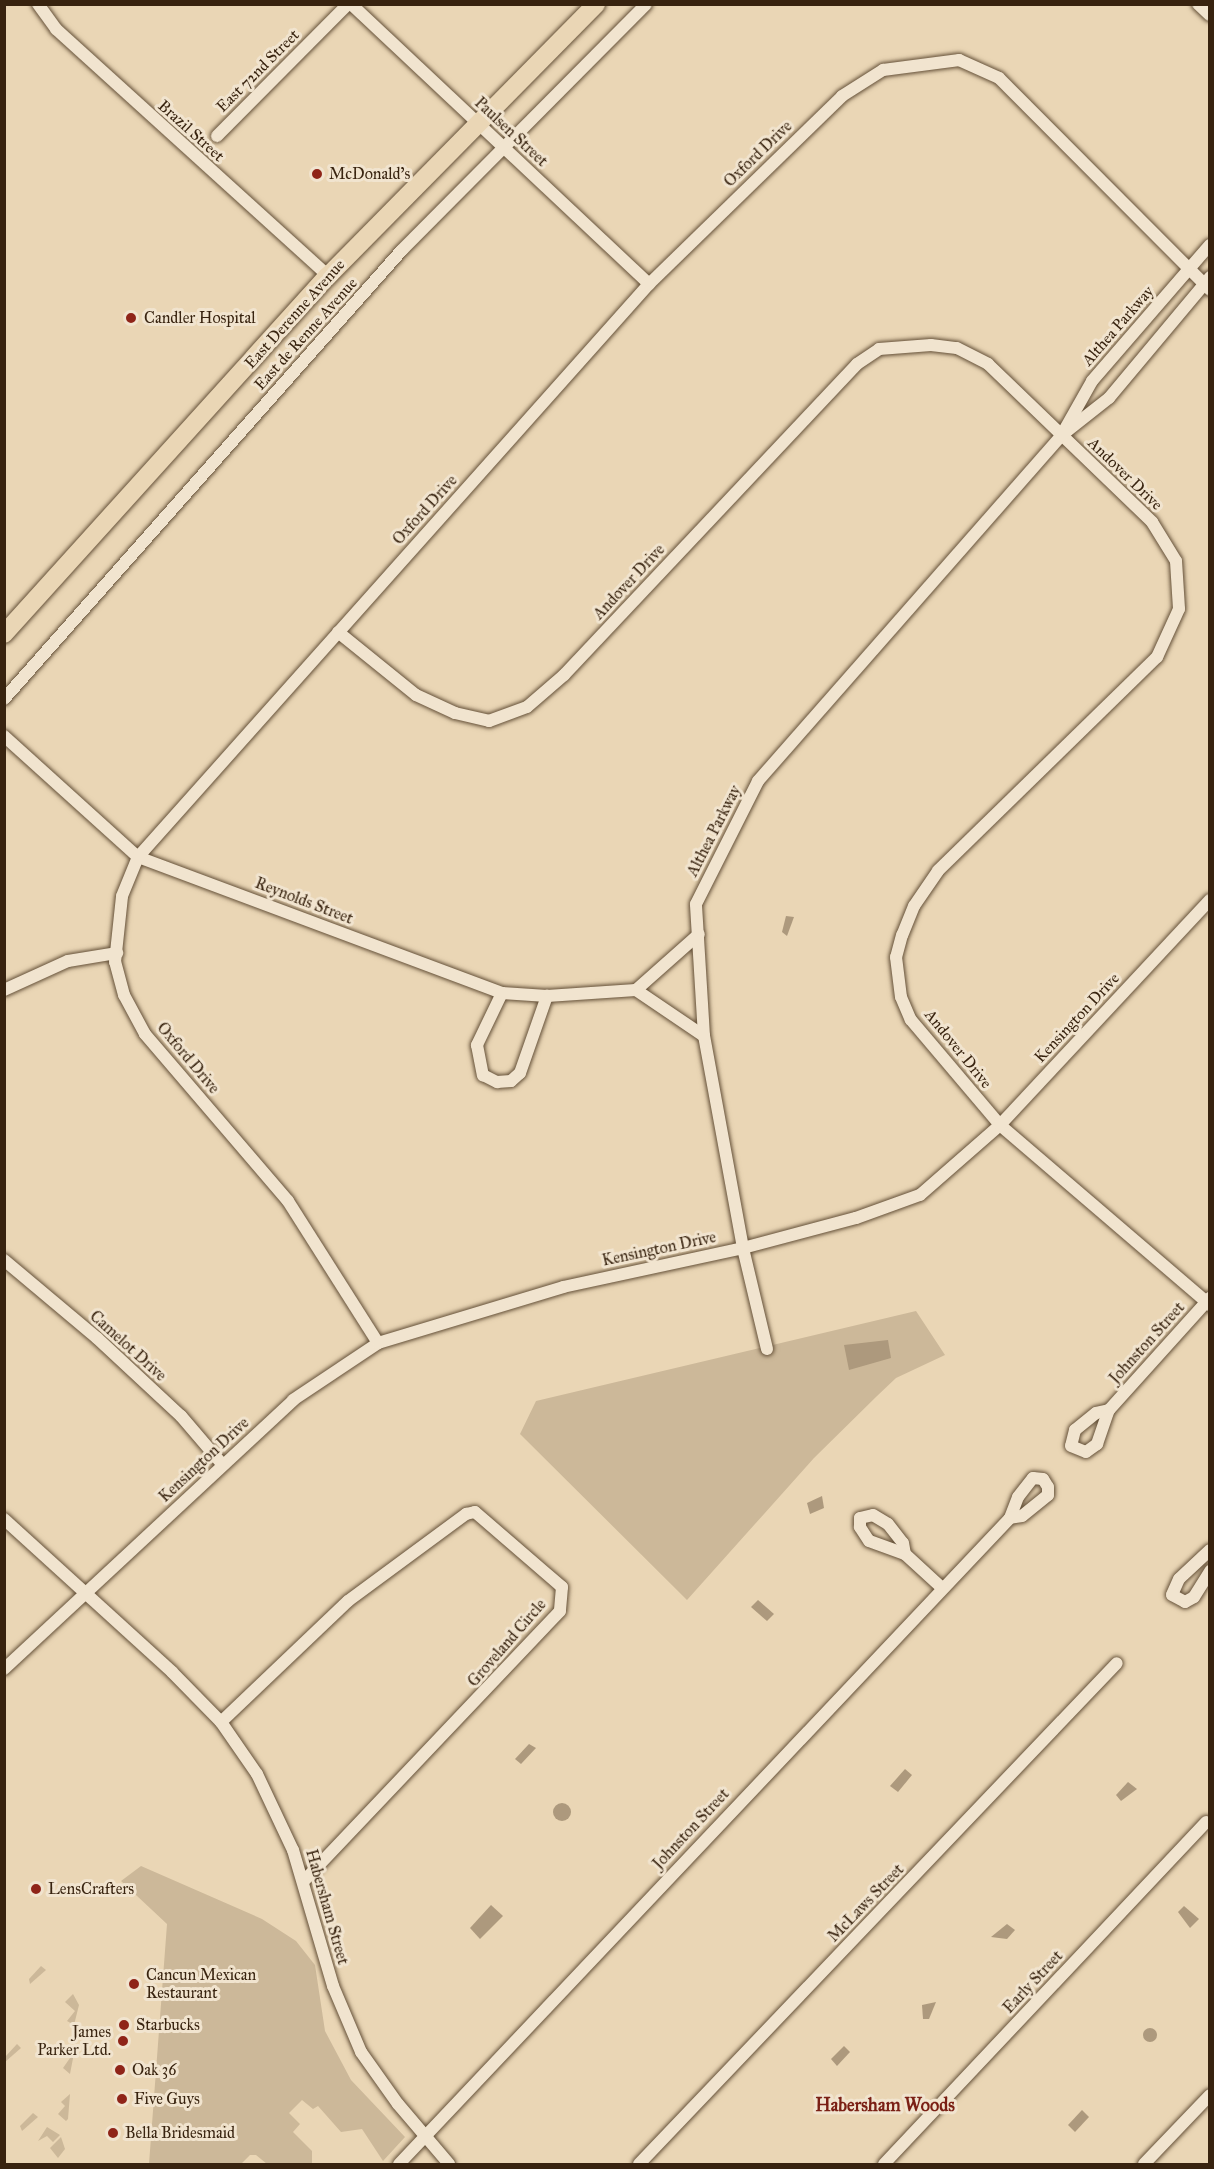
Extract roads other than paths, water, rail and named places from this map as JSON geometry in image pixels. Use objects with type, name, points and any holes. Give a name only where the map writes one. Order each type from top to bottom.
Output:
[{"type":"highway","name":"East Derenne Avenue","points":[[4,634],[328,276],[476,123],[596,4]]},
{"type":"street","name":"Brazil Street","points":[[38,4],[56,29],[328,276]]},
{"type":"street","name":"Paulsen Street","points":[[349,4],[649,284]]},
{"type":"street","name":"East 72nd Street","points":[[217,136],[349,4]]},
{"type":"street","name":"East de Renne Avenue","points":[[4,699],[402,250],[502,146],[646,4]]},
{"type":"street","points":[[1198,4],[1209,15]]},
{"type":"street","name":"Oxford Drive","points":[[378,1343],[288,1202],[145,1034],[124,995],[115,962],[122,896],[138,857],[649,284],[842,96],[884,70],[959,60],[999,78],[1188,270]]},
{"type":"street","name":"Althea Parkway","points":[[1062,435],[1092,381],[1209,245]]},
{"type":"street","points":[[1188,270],[1208,284]]},
{"type":"street","name":"Althea Parkway","points":[[767,1349],[743,1248],[704,1036],[696,904],[758,781],[1062,435],[1108,398],[1208,284]]},
{"type":"street","name":"Andover Drive","points":[[338,632],[416,695],[456,713],[489,721],[527,707],[564,675],[857,364],[879,349],[931,345],[957,348],[988,364],[1152,522],[1176,561],[1179,609],[1157,657],[938,871],[914,906],[902,935],[896,957],[897,973],[911,1020],[1000,1125],[1208,1302]]},
{"type":"street","name":"Reynolds Street","points":[[4,736],[138,857],[502,993],[547,996],[636,990]]},
{"type":"street","name":"Kensington Drive","points":[[4,1669],[293,1400],[378,1343],[563,1287],[743,1248],[856,1218],[920,1195],[1000,1125],[1209,900]]},
{"type":"street","points":[[699,934],[636,990],[704,1036]]},
{"type":"street","points":[[4,990],[68,961],[117,952]]},
{"type":"street","points":[[502,993],[477,1045],[483,1075],[497,1082],[511,1081],[519,1073],[547,996]]},
{"type":"street","name":"Camelot Drive","points":[[4,1260],[181,1416],[222,1464]]},
{"type":"street","name":"Johnston Street","points":[[1109,1410],[1208,1302]]},
{"type":"street","name":"Groveland Circle","points":[[221,1722],[348,1602],[466,1514],[475,1512],[562,1587],[560,1611],[383,1802],[304,1881]]},
{"type":"street","name":"Johnston Street","points":[[399,2164],[941,1587],[1010,1518]]},
{"type":"street","name":"Habersham Street","points":[[4,1519],[87,1593],[221,1722],[257,1774],[304,1881],[342,2013],[361,2052],[424,2138],[449,2164]]},
{"type":"street","points":[[1209,1550],[1179,1579],[1172,1595],[1185,1602],[1194,1597],[1209,1571]]},
{"type":"street","points":[[905,1554],[941,1587]]},
{"type":"street","name":"McLaws Street","points":[[639,2164],[1117,1663]]},
{"type":"street","name":"Early Street","points":[[884,2164],[1206,1822]]},
{"type":"street","points":[[1144,2164],[1209,2095]]},
{"type":"place","name":"McDonald's","points":[[317,174]]},
{"type":"place","name":"Candler Hospital","points":[[131,318]]},
{"type":"place","name":"LensCrafters","points":[[36,1889]]},
{"type":"place","name":"Cancun Mexican Restaurant","points":[[134,1984]]},
{"type":"place","name":"Starbucks","points":[[124,2025]]},
{"type":"place","name":"James Parker Ltd.","points":[[123,2041]]},
{"type":"place","name":"Oak 36","points":[[120,2070]]},
{"type":"place","name":"Five Guys","points":[[122,2099]]},
{"type":"place","name":"Bella Bridesmaid","points":[[113,2133]]},
{"type":"district","name":"Habersham Woods","points":[[885,2105]]}]
